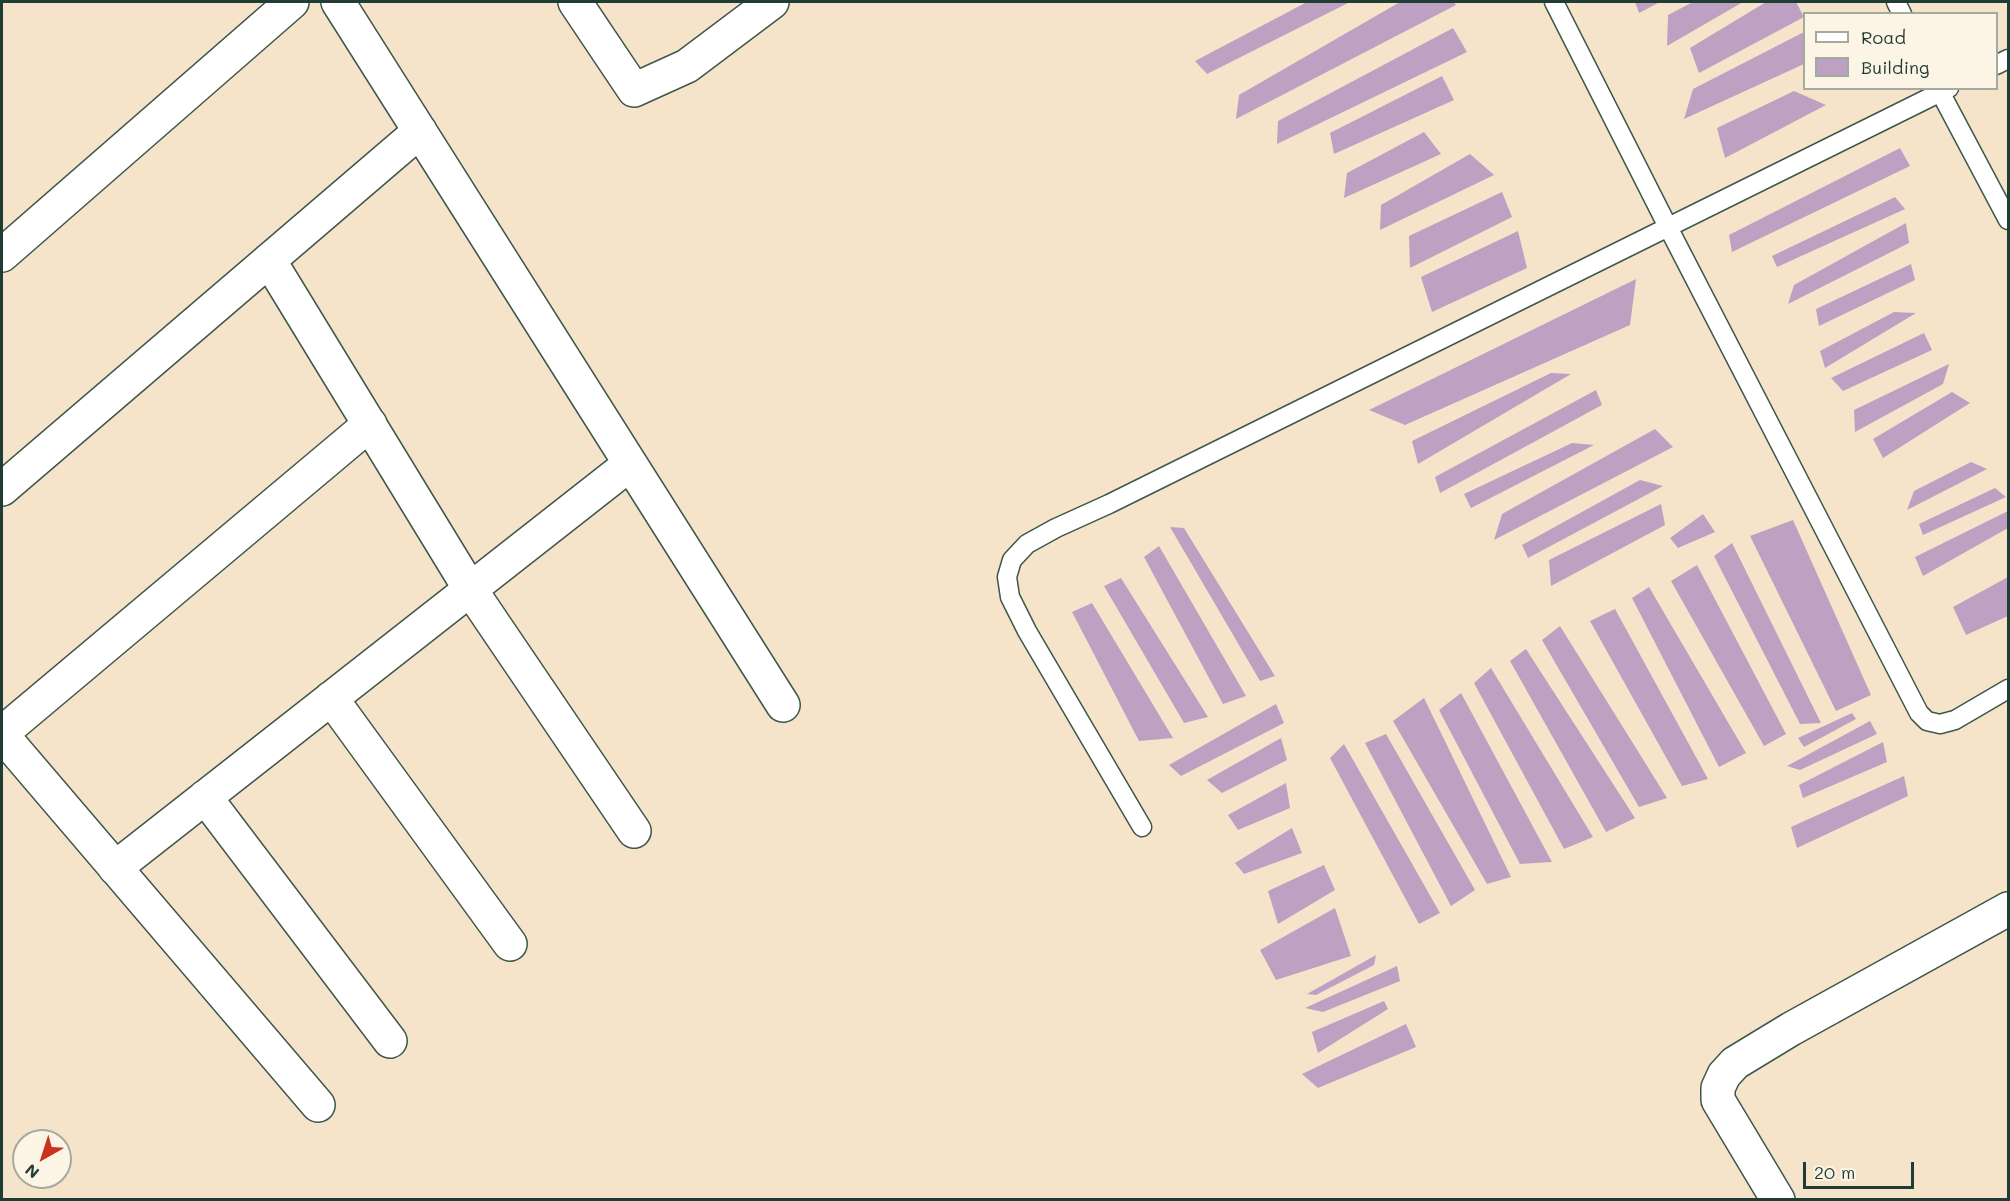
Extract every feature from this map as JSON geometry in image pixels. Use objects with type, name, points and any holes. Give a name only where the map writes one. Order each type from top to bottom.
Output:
[{"type":"street","points":[[2,255],[292,2]]},
{"type":"street","points":[[338,2],[783,705]]},
{"type":"street","points":[[575,2],[634,90],[687,66],[772,2]]},
{"type":"street","points":[[6,476],[269,260],[420,131]]},
{"type":"street","points":[[269,260],[470,589],[634,831]]},
{"type":"street","points":[[318,1105],[2,734],[370,424]]},
{"type":"street","points":[[115,868],[630,464]]},
{"type":"street","points":[[332,698],[510,944]]},
{"type":"street","points":[[205,797],[390,1041]]},
{"type":"street","points":[[1778,1200],[1718,1100],[1718,1088],[1724,1075],[1735,1063],[1791,1029],[2008,909]]},
{"type":"lane","points":[[1554,2],[1919,713],[1927,721],[1940,724],[1955,720],[2008,689]]},
{"type":"lane","points":[[1142,827],[1027,631],[1010,597],[1007,577],[1012,560],[1027,544],[1942,90],[2008,220]]},
{"type":"building","points":[[1307,2],[1350,2],[1207,74],[1195,61]]},
{"type":"building","points":[[1400,2],[1454,2],[1456,5],[1236,119],[1239,95]]},
{"type":"building","points":[[1635,2],[1660,2],[1639,13]]},
{"type":"building","points":[[1693,2],[1743,2],[1667,46],[1668,15]]},
{"type":"building","points":[[1766,2],[1796,2],[1803,15],[1803,18],[1699,73],[1690,48]]},
{"type":"building","points":[[1453,28],[1467,52],[1277,144],[1278,121]]},
{"type":"building","points":[[1803,33],[1803,64],[1684,119],[1693,89]]},
{"type":"building","points":[[1442,76],[1454,100],[1334,154],[1330,133]]},
{"type":"building","points":[[1794,91],[1826,105],[1725,158],[1717,128]]},
{"type":"building","points":[[1424,132],[1441,154],[1344,198],[1347,173]]},
{"type":"building","points":[[1900,148],[1910,166],[1732,252],[1729,235]]},
{"type":"building","points":[[1470,154],[1494,175],[1380,230],[1381,205]]},
{"type":"building","points":[[1502,192],[1512,217],[1410,268],[1409,236]]},
{"type":"building","points":[[1895,197],[1905,209],[1777,267],[1772,256]]},
{"type":"building","points":[[1906,223],[1909,243],[1788,304],[1794,285]]},
{"type":"building","points":[[1518,231],[1527,268],[1432,312],[1421,277]]},
{"type":"building","points":[[1911,264],[1915,280],[1819,326],[1816,309]]},
{"type":"building","points":[[1636,279],[1630,325],[1405,425],[1369,410]]},
{"type":"building","points":[[1894,312],[1916,313],[1825,368],[1820,351]]},
{"type":"building","points":[[1924,333],[1932,350],[1843,391],[1831,378]]},
{"type":"building","points":[[1949,364],[1943,384],[1855,432],[1854,410]]},
{"type":"building","points":[[1551,373],[1571,374],[1418,464],[1412,441]]},
{"type":"building","points":[[1596,390],[1602,405],[1440,493],[1435,477]]},
{"type":"building","points":[[1952,392],[1970,403],[1883,458],[1873,439]]},
{"type":"building","points":[[1655,429],[1673,447],[1494,540],[1502,514]]},
{"type":"building","points":[[1572,443],[1594,445],[1471,508],[1464,494]]},
{"type":"building","points":[[1971,462],[1987,469],[1907,510],[1914,491]]},
{"type":"building","points":[[1640,480],[1663,486],[1528,558],[1522,545]]},
{"type":"building","points":[[1995,488],[2006,497],[1923,535],[1919,524]]},
{"type":"building","points":[[1661,504],[1665,525],[1551,586],[1549,560]]},
{"type":"building","points":[[2008,511],[2008,528],[1923,576],[1915,557]]},
{"type":"building","points":[[1703,514],[1715,532],[1678,548],[1670,538]]},
{"type":"building","points":[[1793,520],[1871,695],[1836,711],[1750,536]]},
{"type":"building","points":[[1170,527],[1184,528],[1275,676],[1260,681]]},
{"type":"building","points":[[1732,543],[1821,723],[1800,724],[1714,556]]},
{"type":"building","points":[[1159,546],[1246,696],[1223,704],[1144,557]]},
{"type":"building","points":[[1697,565],[1786,734],[1764,746],[1671,581]]},
{"type":"building","points":[[2008,577],[2008,616],[1966,635],[1953,607]]},
{"type":"building","points":[[1121,578],[1208,717],[1184,723],[1104,586]]},
{"type":"building","points":[[1649,587],[1746,753],[1719,767],[1632,598]]},
{"type":"building","points":[[1092,603],[1173,738],[1139,741],[1072,612]]},
{"type":"building","points":[[1615,609],[1708,779],[1682,786],[1590,621]]},
{"type":"building","points":[[1560,626],[1667,798],[1639,807],[1542,640]]},
{"type":"building","points":[[1526,649],[1635,818],[1606,832],[1510,661]]},
{"type":"building","points":[[1491,668],[1593,837],[1564,849],[1474,683]]},
{"type":"building","points":[[1461,693],[1552,862],[1520,864],[1439,710]]},
{"type":"building","points":[[1424,698],[1511,877],[1487,884],[1393,721]]},
{"type":"building","points":[[1276,704],[1284,723],[1181,776],[1169,765]]},
{"type":"building","points":[[1852,713],[1856,719],[1804,747],[1798,738]]},
{"type":"building","points":[[1870,721],[1877,734],[1800,770],[1787,766]]},
{"type":"building","points":[[1386,734],[1475,890],[1451,906],[1365,743]]},
{"type":"building","points":[[1281,738],[1287,760],[1222,793],[1207,780]]},
{"type":"building","points":[[1883,742],[1887,762],[1803,798],[1799,785]]},
{"type":"building","points":[[1344,744],[1440,913],[1419,924],[1330,758]]},
{"type":"building","points":[[1904,776],[1908,796],[1797,848],[1791,827]]},
{"type":"building","points":[[1286,783],[1290,808],[1238,830],[1228,815]]},
{"type":"building","points":[[1292,828],[1302,853],[1244,874],[1235,863]]},
{"type":"building","points":[[1324,865],[1335,890],[1278,924],[1268,891]]},
{"type":"building","points":[[1335,908],[1351,956],[1276,980],[1260,950]]},
{"type":"building","points":[[1376,955],[1374,965],[1316,995],[1307,994]]},
{"type":"building","points":[[1397,966],[1400,981],[1323,1012],[1305,1008]]},
{"type":"building","points":[[1384,1001],[1388,1009],[1318,1053],[1312,1032]]},
{"type":"building","points":[[1406,1024],[1416,1047],[1318,1088],[1302,1074]]}]
